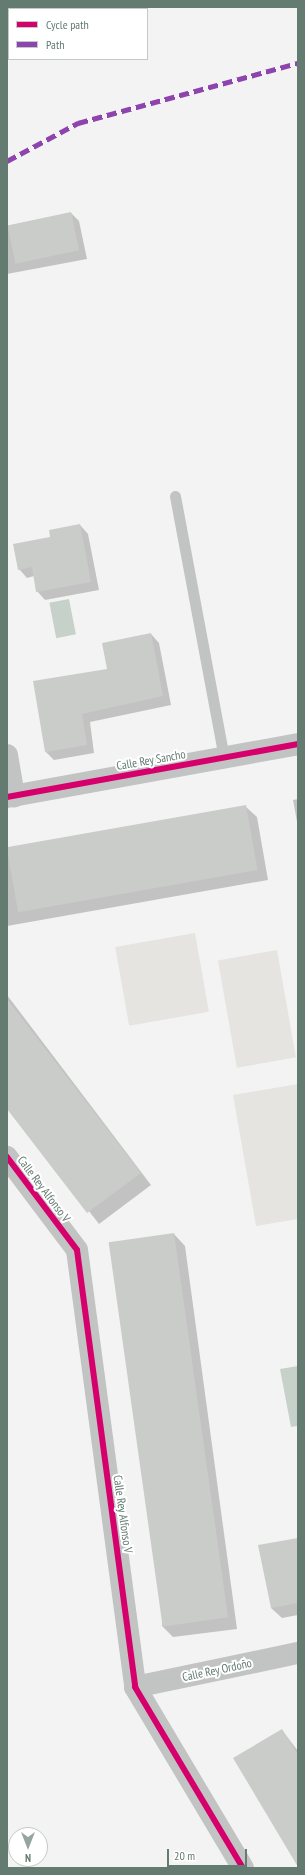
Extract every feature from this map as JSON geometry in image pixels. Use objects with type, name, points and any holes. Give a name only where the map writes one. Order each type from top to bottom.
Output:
[{"type":"street","name":"Calle Rey Sancho","points":[[11,796],[298,744]]},
{"type":"street","points":[[7,755],[11,796]]},
{"type":"street","name":"Calle Rey Alfonso V","points":[[7,1157],[76,1250],[135,1687],[243,1868]]},
{"type":"street","name":"Calle Rey Ordoño","points":[[135,1687],[298,1653]]},
{"type":"lane","points":[[175,496],[224,758]]},
{"type":"shaded area","points":[[69,599],[76,634],[56,638],[49,603]]},
{"type":"shaded area","points":[[195,933],[209,1012],[129,1026],[115,947]]},
{"type":"shaded area","points":[[277,950],[296,1057],[237,1068],[218,960]]},
{"type":"shaded area","points":[[298,1084],[298,1219],[256,1226],[233,1095]]},
{"type":"shaded area","points":[[298,1366],[298,1426],[291,1427],[280,1369]]},
{"type":"building","points":[[71,212],[79,250],[16,264],[7,226]]},
{"type":"building","points":[[80,524],[91,582],[36,592],[32,567],[18,570],[13,544],[50,537],[49,530]]},
{"type":"building","points":[[151,633],[163,696],[82,714],[87,745],[45,752],[33,681],[107,669],[102,643]]},
{"type":"building","points":[[246,805],[257,870],[18,912],[7,847]]},
{"type":"building","points":[[7,999],[141,1173],[87,1213],[7,1109]]},
{"type":"building","points":[[174,1233],[228,1617],[163,1626],[109,1242]]},
{"type":"building","points":[[298,1538],[298,1603],[271,1608],[258,1545]]},
{"type":"building","points":[[282,1729],[298,1755],[298,1867],[233,1758]]},
{"type":"marked path","points":[[7,161],[78,123],[298,63]]},
{"type":"cycle path","points":[[7,797],[298,744]]},
{"type":"cycle path","points":[[7,1157],[77,1250],[135,1687],[243,1868]]}]
